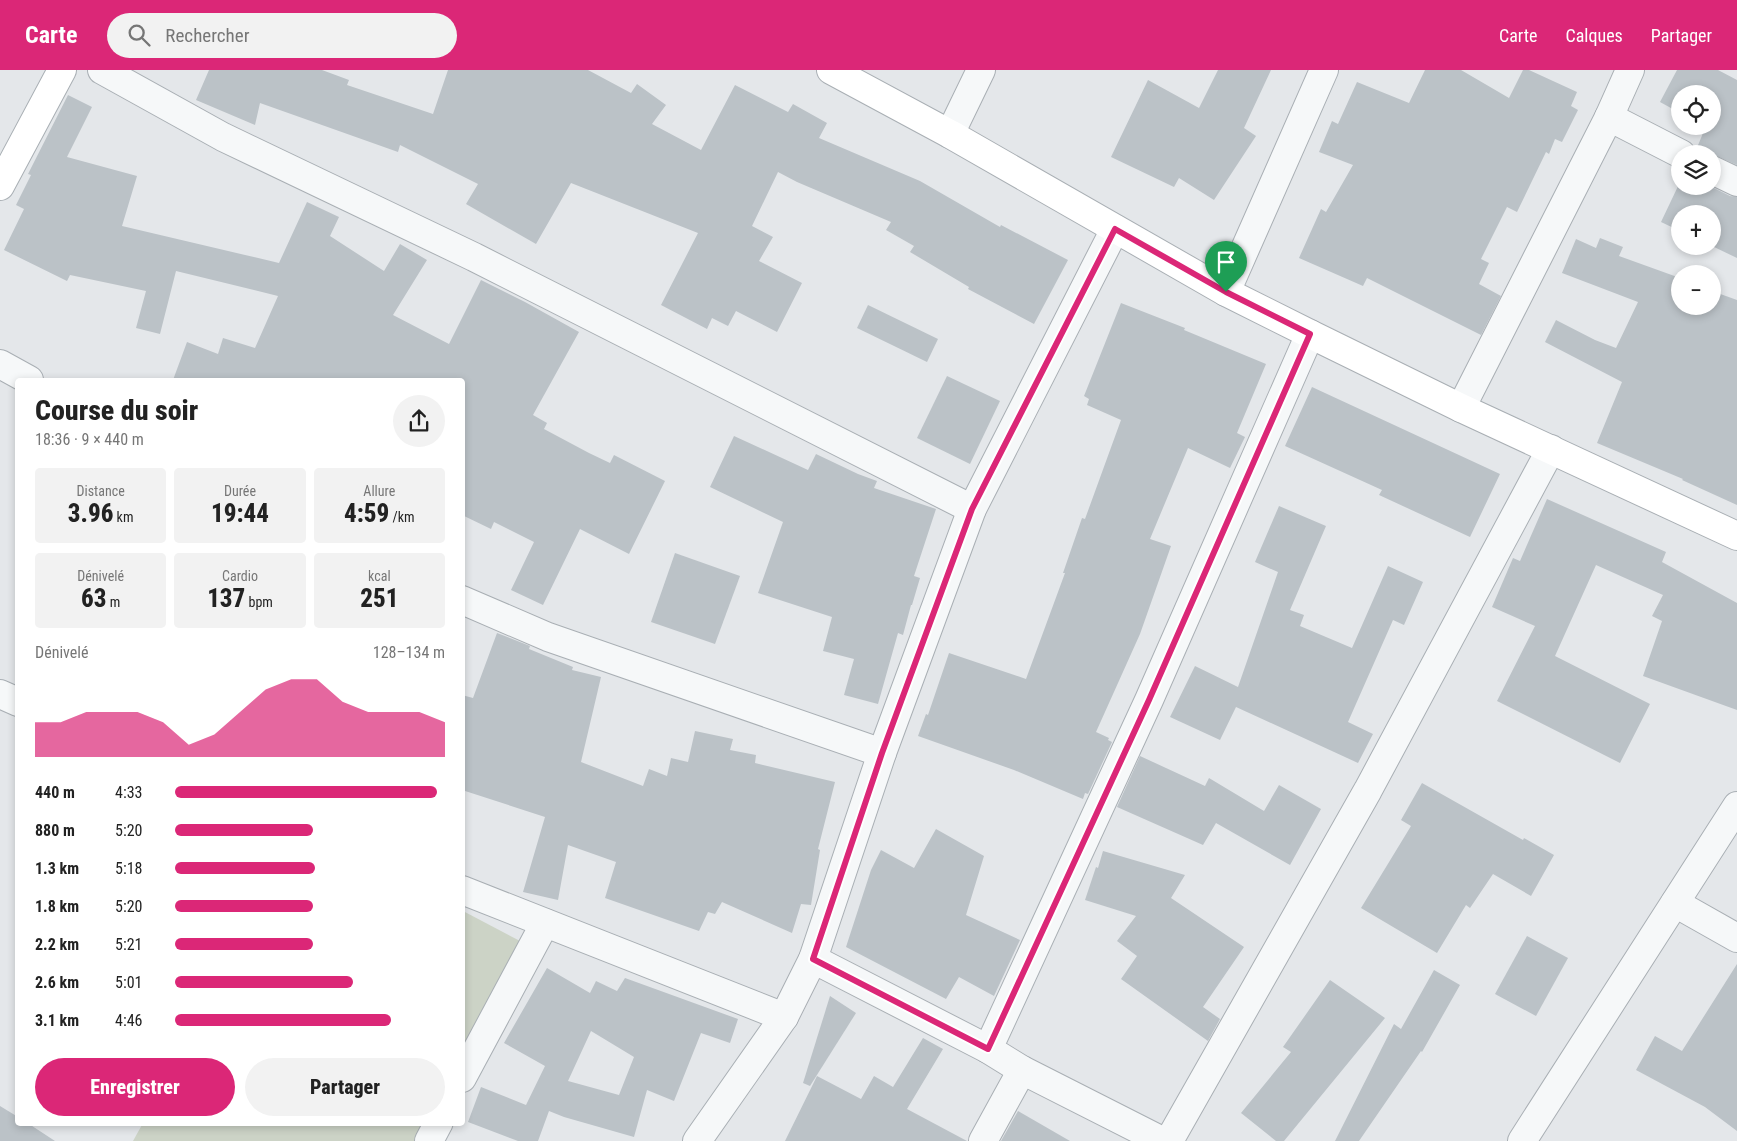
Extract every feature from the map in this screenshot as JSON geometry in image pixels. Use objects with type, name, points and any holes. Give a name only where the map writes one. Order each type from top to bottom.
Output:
[{"type":"street","points":[[0,186],[62,70]]},
{"type":"street","points":[[102,70],[224,137],[474,257],[972,509]]},
{"type":"street","points":[[831,70],[950,134],[1226,292],[1461,408],[1737,536]]},
{"type":"street","points":[[950,134],[982,70]]},
{"type":"street","points":[[1226,292],[1324,70]]},
{"type":"street","points":[[1461,408],[1609,117],[1630,70]]},
{"type":"street","points":[[1609,117],[1671,149]]},
{"type":"street","points":[[1721,174],[1737,182]]},
{"type":"street","points":[[697,1141],[784,1017],[813,959],[882,753],[972,509],[1115,229]]},
{"type":"street","points":[[988,1049],[1149,700],[1310,334]]},
{"type":"street","points":[[0,364],[25,378]]},
{"type":"street","points":[[1169,1141],[1368,790],[1551,450]]},
{"type":"street","points":[[465,601],[548,637],[882,753]]},
{"type":"street","points":[[0,694],[15,701]]},
{"type":"street","points":[[1522,1141],[1737,806]]},
{"type":"street","points":[[465,891],[784,1017]]},
{"type":"street","points":[[1675,903],[1737,938]]},
{"type":"street","points":[[465,1072],[545,923]]},
{"type":"street","points":[[813,959],[988,1049],[1022,1070],[1162,1141]]},
{"type":"street","points":[[983,1141],[1022,1070]]},
{"type":"street","points":[[429,1141],[437,1126]]},
{"type":"shaded area","points":[[465,912],[520,941],[465,1047]]},
{"type":"shaded area","points":[[141,1126],[423,1126],[415,1141],[133,1141]]},
{"type":"building","points":[[209,70],[322,70],[349,80],[347,85],[433,114],[448,70],[588,70],[631,93],[637,84],[666,105],[652,124],[701,150],[735,85],[788,112],[793,104],[827,123],[819,138],[920,181],[1000,227],[1001,225],[1068,260],[1034,324],[968,289],[969,287],[910,252],[914,246],[886,230],[891,222],[778,172],[752,226],[773,237],[759,261],[802,283],[777,332],[736,311],[728,326],[712,318],[707,329],[661,305],[698,233],[571,183],[536,244],[466,204],[478,184],[400,145],[398,152],[260,103],[255,125],[196,100]]},
{"type":"building","points":[[1218,70],[1271,70],[1244,128],[1256,136],[1214,200],[1179,178],[1174,187],[1111,157],[1148,80],[1199,108]]},
{"type":"building","points":[[1425,70],[1461,70],[1509,98],[1523,70],[1529,70],[1577,92],[1571,106],[1578,110],[1562,142],[1555,139],[1549,154],[1546,152],[1517,212],[1507,207],[1481,259],[1489,263],[1479,284],[1501,296],[1481,335],[1367,278],[1363,286],[1299,258],[1321,209],[1326,212],[1353,165],[1319,152],[1332,121],[1338,124],[1357,82],[1409,103]]},
{"type":"building","points":[[1677,70],[1718,70],[1737,80],[1737,165],[1721,158],[1721,145],[1698,145],[1702,135],[1721,135],[1721,85],[1671,85],[1671,108],[1660,102]]},
{"type":"building","points":[[68,95],[92,107],[67,157],[137,176],[122,226],[279,263],[307,202],[339,217],[330,236],[384,271],[400,244],[427,260],[393,315],[449,344],[481,280],[579,332],[533,415],[547,423],[544,429],[589,453],[610,463],[614,455],[665,481],[629,554],[580,529],[543,605],[511,590],[534,542],[494,522],[491,529],[465,516],[465,378],[174,378],[187,342],[218,354],[223,338],[255,348],[278,296],[176,271],[160,334],[136,328],[146,291],[70,275],[67,281],[4,250],[24,209],[16,205],[31,175],[28,174]]},
{"type":"building","points":[[1721,192],[1737,197],[1737,258],[1721,250],[1721,205],[1671,205],[1671,227],[1661,222],[1674,195],[1721,195]]},
{"type":"building","points":[[1600,238],[1623,247],[1619,256],[1671,275],[1671,315],[1721,315],[1721,294],[1737,300],[1737,505],[1683,479],[1597,443],[1622,382],[1545,342],[1556,320],[1595,340],[1616,348],[1638,302],[1562,273],[1576,239],[1596,248]]},
{"type":"building","points":[[1121,303],[1185,328],[1184,330],[1266,364],[1237,433],[1245,437],[1230,468],[1188,448],[1150,539],[1171,546],[1140,634],[1096,732],[1109,738],[1108,740],[1112,742],[1088,794],[1085,793],[1083,799],[1014,770],[918,736],[926,714],[928,715],[949,653],[1026,679],[1065,573],[1063,573],[1082,518],[1085,519],[1121,420],[1087,405],[1089,399],[1084,396]]},
{"type":"building","points":[[868,305],[938,339],[927,362],[857,328]]},
{"type":"building","points":[[947,376],[1000,401],[970,464],[917,438]]},
{"type":"building","points":[[1312,387],[1500,474],[1470,537],[1379,495],[1382,490],[1285,446]]},
{"type":"building","points":[[734,436],[808,470],[816,454],[877,481],[874,488],[936,509],[914,576],[920,578],[912,605],[903,635],[898,633],[878,704],[844,695],[854,659],[823,651],[832,617],[758,593],[783,522],[710,487]]},
{"type":"building","points":[[1547,499],[1666,552],[1662,562],[1737,603],[1737,710],[1643,676],[1662,621],[1652,616],[1663,595],[1596,565],[1555,656],[1650,704],[1620,763],[1497,701],[1535,626],[1492,607],[1513,558],[1520,561]]},
{"type":"building","points":[[1279,506],[1326,526],[1290,610],[1304,615],[1300,626],[1352,648],[1388,566],[1423,582],[1404,625],[1393,620],[1348,722],[1373,734],[1358,763],[1236,707],[1220,740],[1170,717],[1195,666],[1238,687],[1278,572],[1255,562]]},
{"type":"building","points":[[675,553],[740,576],[715,644],[651,622]]},
{"type":"building","points":[[497,633],[530,646],[529,649],[573,667],[572,670],[601,677],[581,762],[643,786],[649,769],[667,776],[671,758],[688,762],[695,731],[733,739],[730,750],[756,755],[755,763],[835,782],[818,849],[820,850],[811,905],[801,904],[792,933],[722,902],[715,914],[708,912],[699,931],[605,898],[616,862],[568,845],[558,900],[523,892],[545,817],[465,791],[465,696],[473,698]]},
{"type":"building","points":[[1140,756],[1205,786],[1209,778],[1264,811],[1279,785],[1321,809],[1290,865],[1216,823],[1203,845],[1117,807]]},
{"type":"building","points":[[1422,783],[1523,840],[1524,838],[1554,855],[1531,896],[1493,874],[1470,908],[1466,905],[1437,953],[1361,908],[1411,826],[1401,820]]},
{"type":"building","points":[[936,829],[984,856],[966,915],[1020,940],[994,996],[959,977],[946,999],[846,947],[871,870],[881,850],[914,868]]},
{"type":"building","points":[[1103,851],[1185,875],[1171,898],[1244,947],[1203,1007],[1220,1019],[1208,1041],[1121,979],[1137,956],[1117,941],[1136,916],[1085,900]]},
{"type":"building","points":[[1527,936],[1568,958],[1536,1016],[1495,994]]},
{"type":"building","points":[[1737,964],[1737,1131],[1705,1107],[1636,1070],[1655,1036],[1682,1051]]},
{"type":"building","points":[[547,968],[590,993],[596,981],[617,991],[625,978],[738,1019],[730,1043],[701,1033],[674,1101],[647,1090],[634,1137],[549,1111],[538,1141],[518,1141],[468,1122],[481,1087],[526,1105],[545,1066],[504,1043]],"holes":[[[591,1031],[634,1057],[619,1095],[568,1081]]]},
{"type":"building","points":[[1434,970],[1460,985],[1422,1052],[1359,1141],[1335,1141],[1394,1024],[1401,1029]]},
{"type":"building","points":[[1330,980],[1385,1018],[1284,1141],[1276,1141],[1241,1113],[1291,1052],[1283,1047]]},
{"type":"building","points":[[830,996],[856,1013],[810,1086],[803,1083]]},
{"type":"building","points":[[923,1038],[943,1049],[907,1109],[967,1141],[785,1141],[817,1076],[861,1099],[874,1076],[893,1087]]},
{"type":"building","points":[[0,1106],[15,1115],[15,1126],[32,1126],[55,1141],[0,1141]]},
{"type":"building","points":[[1018,1111],[1070,1141],[1001,1141]]},
{"type":"route","points":[[1115,229],[1226,292],[1310,334],[1149,700],[988,1049],[813,959],[882,753],[972,509],[1115,229]]}]
